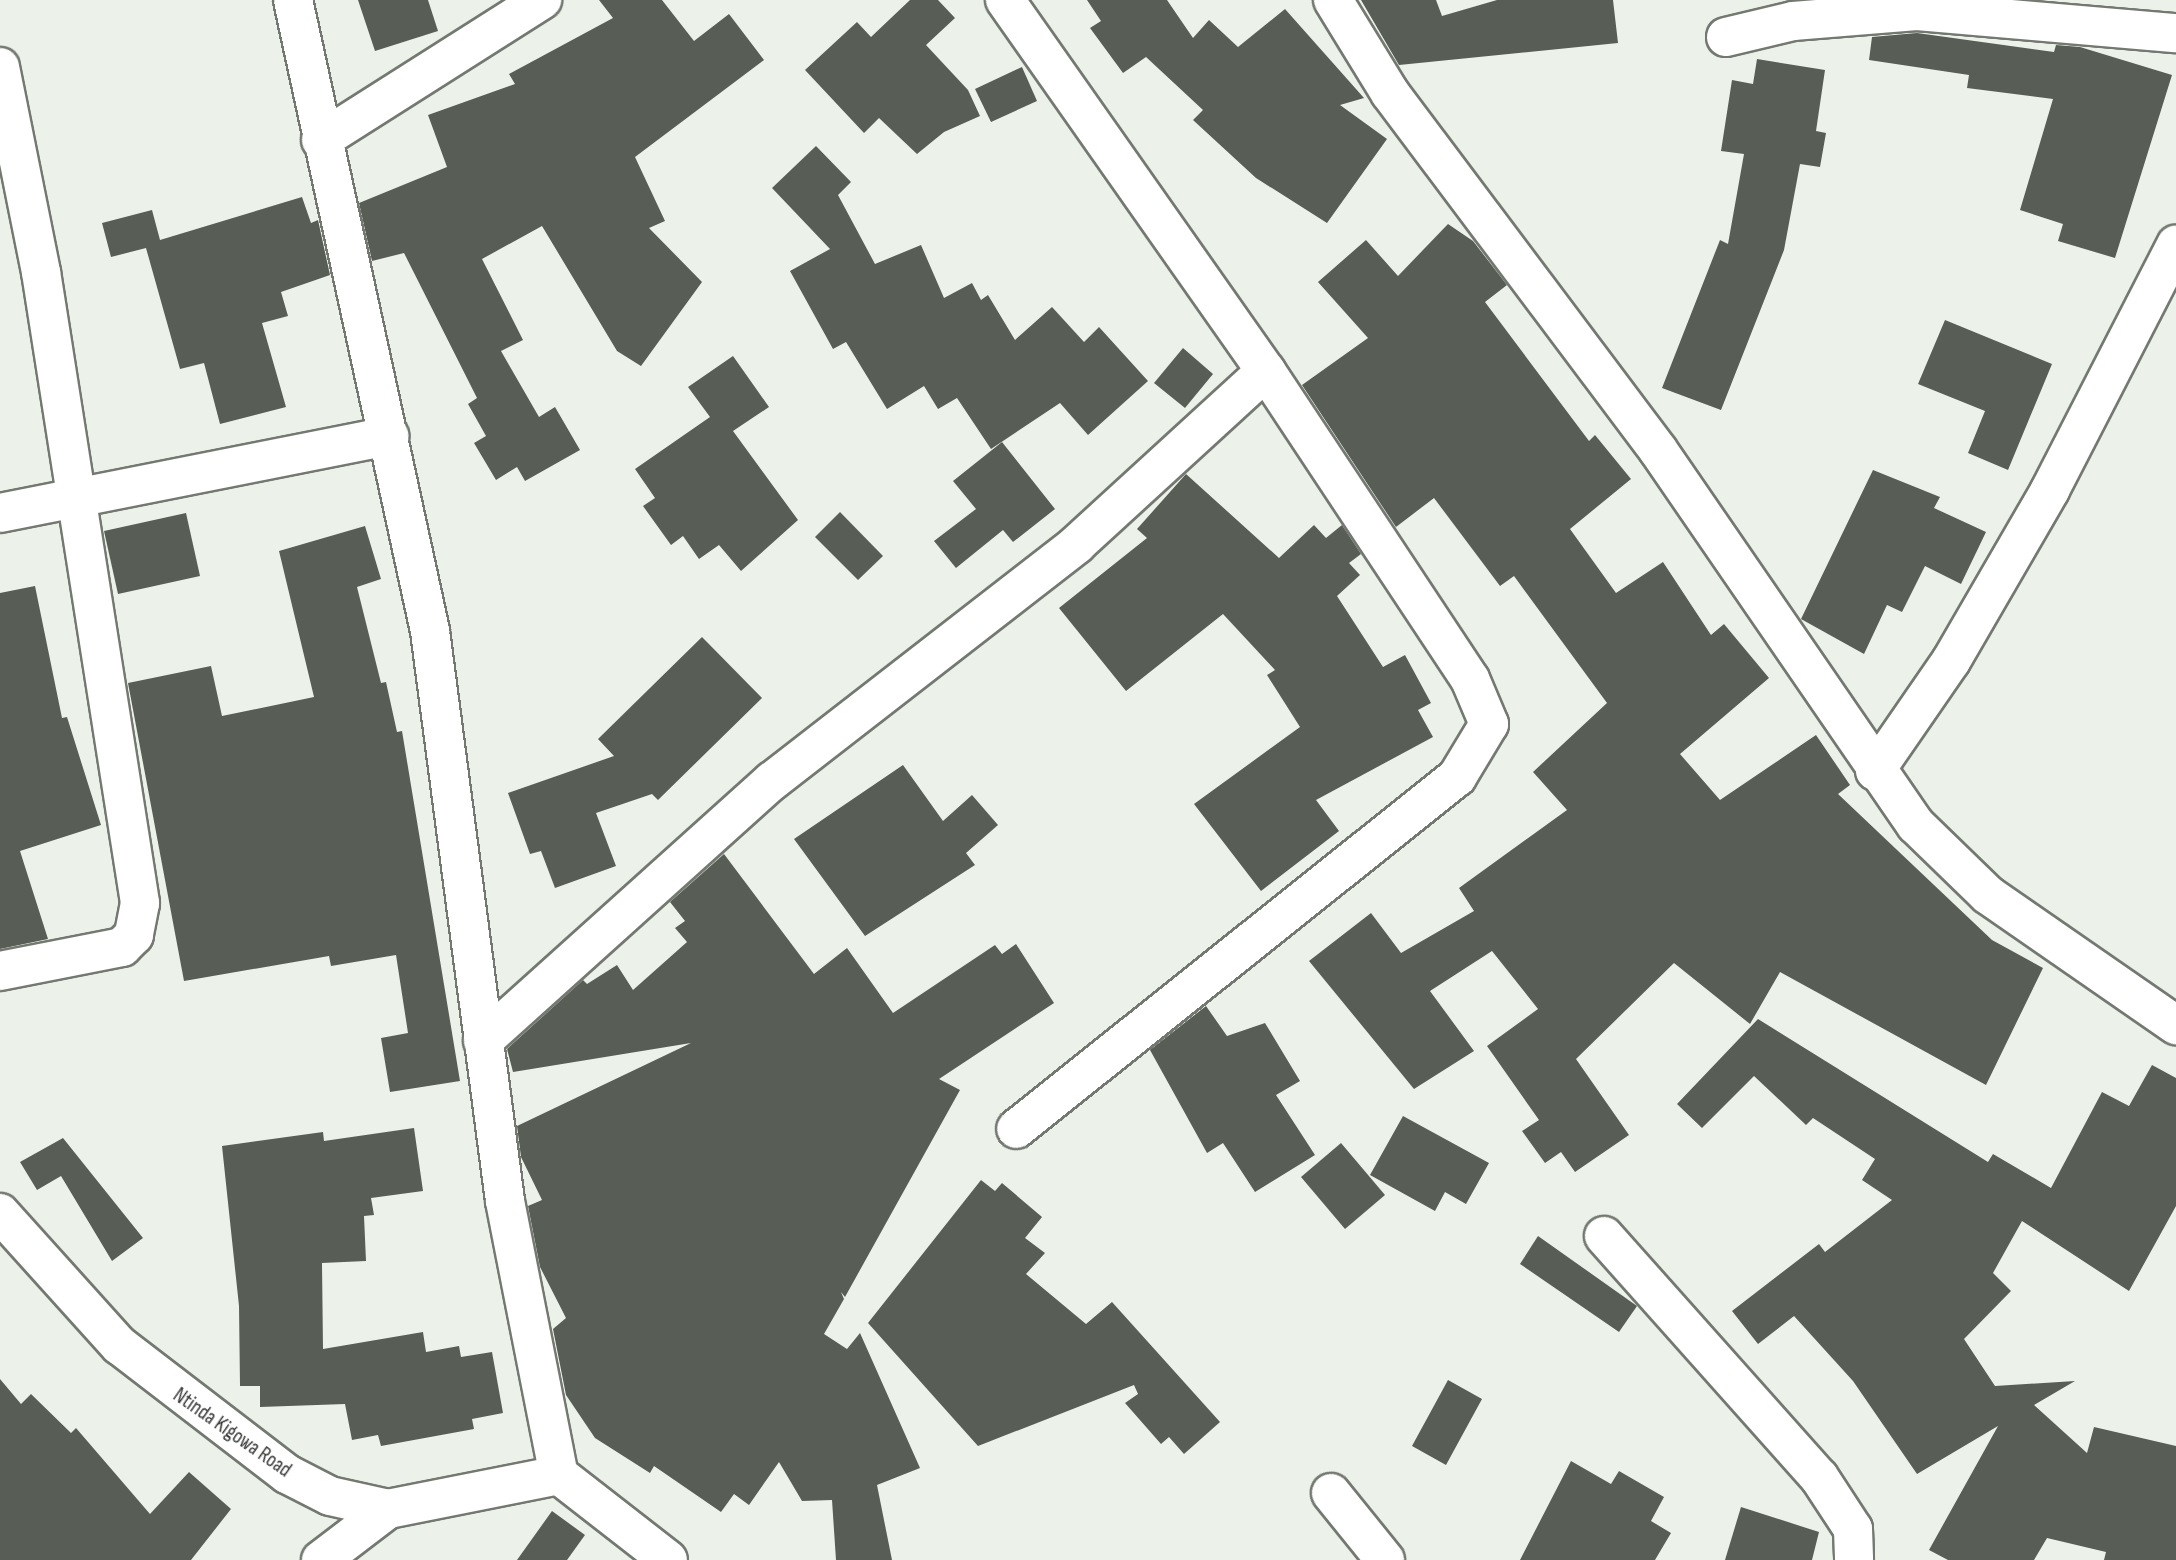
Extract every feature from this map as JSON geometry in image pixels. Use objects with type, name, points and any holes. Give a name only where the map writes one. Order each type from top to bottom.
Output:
[{"type":"street","points":[[293,0],[321,140],[389,436],[429,631],[505,1201],[559,1475],[668,1560]]},
{"type":"street","points":[[321,140],[542,0]]},
{"type":"street","points":[[1005,0],[1266,371],[1470,678],[1489,724],[1457,777],[1016,1129]]},
{"type":"street","points":[[1334,0],[1390,93],[1658,450],[1875,771],[1916,825],[1988,895],[2176,1025]]},
{"type":"street","points":[[1726,37],[1793,21],[1917,10],[2176,33]]},
{"type":"street","points":[[0,67],[41,272],[138,920],[122,947],[0,971]]},
{"type":"street","points":[[1875,771],[1951,661],[2050,490],[2176,244]]},
{"type":"street","points":[[483,1041],[772,781],[1096,528],[1266,371]]},
{"type":"street","points":[[0,513],[389,436]]},
{"type":"street","name":"Ntinda Kigowa Road","points":[[0,1213],[119,1346],[240,1444],[330,1496],[388,1509],[559,1475]]},
{"type":"street","points":[[1604,1236],[1819,1477],[1853,1528],[1854,1560]]},
{"type":"street","points":[[1331,1493],[1385,1560]]},
{"type":"street","points":[[321,1560],[388,1509]]},
{"type":"building","points":[[358,0],[428,0],[438,31],[375,51]]},
{"type":"building","points":[[599,0],[662,0],[694,41],[729,14],[764,60],[635,157],[665,221],[649,228],[702,282],[641,366],[617,351],[542,226],[482,259],[523,340],[501,351],[539,417],[555,407],[580,450],[525,481],[517,467],[496,480],[474,443],[486,436],[468,404],[477,398],[404,253],[372,261],[359,203],[447,167],[428,115],[515,84],[509,74],[613,18]]},
{"type":"building","points":[[910,0],[938,0],[955,18],[926,45],[968,90],[980,116],[944,132],[917,154],[879,118],[864,133],[805,70],[857,22],[871,37]]},
{"type":"building","points":[[1087,0],[1167,0],[1193,38],[1209,20],[1238,47],[1285,9],[1364,98],[1340,105],[1387,139],[1327,223],[1256,178],[1193,120],[1203,110],[1146,57],[1123,73],[1090,28],[1101,21]]},
{"type":"building","points":[[1361,0],[1436,0],[1442,16],[1497,0],[1613,0],[1618,43],[1399,65]]},
{"type":"building","points":[[1917,33],[2054,52],[2056,45],[2080,47],[2172,75],[2115,258],[2058,241],[2063,224],[2020,210],[2053,99],[1967,88],[1969,75],[1869,60],[1872,37]]},
{"type":"building","points":[[1757,59],[1825,70],[1816,131],[1826,133],[1820,167],[1800,164],[1784,250],[1721,410],[1662,388],[1720,240],[1728,244],[1744,154],[1721,151],[1732,80],[1753,84]]},
{"type":"building","points":[[1022,67],[1037,101],[991,122],[975,89]]},
{"type":"building","points":[[816,146],[851,182],[838,195],[875,264],[921,245],[944,298],[972,283],[981,300],[988,295],[1015,340],[1052,307],[1084,342],[1099,327],[1148,381],[1088,435],[1060,403],[991,449],[957,398],[938,409],[924,386],[887,409],[846,342],[833,349],[790,271],[830,249],[772,188]]},
{"type":"building","points":[[302,197],[311,223],[318,220],[330,275],[281,292],[288,316],[262,323],[286,407],[220,424],[204,363],[180,369],[146,248],[111,257],[102,223],[152,210],[160,240]]},
{"type":"building","points":[[1448,224],[1473,241],[1507,285],[1485,302],[1589,441],[1595,435],[1631,479],[1570,529],[1616,593],[1663,562],[1711,635],[1724,624],[1769,678],[1680,754],[1720,800],[1816,735],[1850,785],[1838,794],[1992,940],[2043,968],[1986,1085],[1780,972],[1750,1024],[1674,963],[1576,1059],[1629,1135],[1575,1172],[1561,1152],[1545,1163],[1522,1131],[1539,1120],[1487,1046],[1538,1009],[1492,951],[1430,991],[1474,1051],[1414,1089],[1309,961],[1371,913],[1401,953],[1474,911],[1459,888],[1567,810],[1533,772],[1607,703],[1514,576],[1500,586],[1434,498],[1396,527],[1302,385],[1368,338],[1318,282],[1366,240],[1398,276]]},
{"type":"building","points":[[1945,320],[2052,364],[2008,470],[1968,453],[1985,411],[1918,384]]},
{"type":"building","points":[[1183,348],[1213,374],[1185,408],[1154,383]]},
{"type":"building","points":[[733,356],[769,407],[733,431],[798,520],[741,571],[719,545],[699,559],[683,536],[671,545],[643,506],[655,498],[635,469],[710,417],[688,387]]},
{"type":"building","points":[[1002,442],[1055,509],[1013,542],[1003,530],[956,568],[934,541],[976,509],[953,481]]},
{"type":"building","points":[[1873,470],[1940,497],[1934,508],[1986,532],[1961,584],[1925,566],[1902,612],[1887,605],[1864,654],[1801,619]]},
{"type":"building","points":[[1186,474],[1279,558],[1314,525],[1326,538],[1342,525],[1361,554],[1349,563],[1360,575],[1337,596],[1383,667],[1405,655],[1431,703],[1418,710],[1433,737],[1316,800],[1339,831],[1261,891],[1194,804],[1300,727],[1267,675],[1275,670],[1223,614],[1126,691],[1059,608],[1147,538],[1137,529]]},
{"type":"building","points":[[840,512],[883,556],[858,580],[815,537]]},
{"type":"building","points":[[186,513],[200,576],[118,594],[104,531]]},
{"type":"building","points":[[365,526],[381,579],[357,587],[381,683],[386,682],[397,732],[402,731],[460,1081],[390,1092],[381,1038],[408,1033],[396,955],[331,966],[329,956],[184,981],[128,683],[211,666],[222,716],[314,697],[279,551]]},
{"type":"building","points":[[35,586],[62,718],[67,717],[101,825],[20,851],[48,939],[0,949],[0,593]]},
{"type":"building","points":[[702,637],[762,698],[658,800],[652,794],[596,813],[616,866],[555,888],[541,851],[530,854],[508,793],[614,756],[598,739]]},
{"type":"building","points":[[903,765],[943,821],[972,795],[998,825],[966,853],[975,865],[865,936],[794,839]]},
{"type":"building","points":[[724,854],[814,974],[847,948],[893,1013],[995,945],[1002,954],[1016,944],[1054,1003],[939,1079],[960,1090],[845,1297],[841,1292],[844,1299],[824,1334],[847,1349],[860,1333],[920,1468],[877,1485],[892,1560],[836,1560],[832,1500],[802,1501],[779,1462],[749,1505],[734,1494],[721,1512],[654,1466],[650,1473],[595,1438],[566,1395],[553,1329],[566,1318],[540,1267],[528,1206],[542,1200],[521,1157],[517,1126],[691,1043],[513,1072],[507,1049],[583,980],[587,984],[617,965],[633,990],[687,942],[675,928],[685,921],[670,902]]},
{"type":"building","points":[[1206,1006],[1227,1036],[1265,1023],[1300,1081],[1276,1095],[1315,1155],[1255,1192],[1223,1143],[1207,1153],[1150,1050]]},
{"type":"building","points":[[1758,1019],[1988,1162],[1993,1154],[2051,1188],[2102,1092],[2129,1106],[2152,1065],[2176,1078],[2176,1206],[2129,1291],[2022,1221],[1993,1273],[2011,1291],[1964,1339],[1995,1386],[2075,1381],[2034,1405],[2087,1453],[2094,1427],[2176,1446],[2176,1560],[2104,1560],[2106,1552],[2047,1538],[2034,1560],[1948,1560],[1929,1550],[1998,1426],[1917,1474],[1853,1381],[1794,1316],[1758,1344],[1732,1311],[1819,1244],[1825,1252],[1892,1200],[1862,1180],[1875,1159],[1813,1118],[1806,1125],[1754,1076],[1702,1128],[1677,1104]]},
{"type":"building","points":[[1403,1116],[1489,1163],[1466,1204],[1445,1192],[1435,1211],[1370,1175]]},
{"type":"building","points":[[414,1128],[423,1191],[371,1198],[374,1215],[364,1216],[366,1261],[322,1263],[323,1349],[423,1332],[426,1352],[459,1346],[461,1357],[492,1352],[503,1413],[472,1419],[474,1429],[381,1446],[378,1435],[352,1440],[345,1404],[260,1407],[260,1386],[240,1386],[239,1306],[222,1146],[323,1132],[324,1141]]},
{"type":"building","points":[[63,1138],[143,1238],[112,1261],[61,1176],[37,1190],[20,1162]]},
{"type":"building","points":[[1341,1143],[1385,1195],[1345,1229],[1301,1177]]},
{"type":"building","points":[[981,1180],[995,1191],[1002,1183],[1042,1217],[1025,1238],[1045,1253],[1026,1274],[1086,1324],[1112,1302],[1220,1422],[1184,1454],[1169,1437],[1161,1444],[1125,1403],[1138,1394],[1134,1385],[978,1446],[868,1323]]},
{"type":"building","points":[[1538,1236],[1637,1306],[1619,1332],[1520,1264]]},
{"type":"building","points":[[0,1379],[21,1404],[31,1394],[71,1433],[76,1428],[150,1514],[189,1472],[231,1509],[191,1560],[0,1560]]},
{"type":"building","points":[[1448,1380],[1482,1399],[1446,1465],[1412,1446]]},
{"type":"building","points":[[1571,1461],[1611,1484],[1619,1471],[1664,1497],[1651,1521],[1671,1533],[1655,1560],[1520,1560]]},
{"type":"building","points":[[1741,1507],[1819,1532],[1812,1560],[1725,1560]]},
{"type":"building","points":[[552,1511],[585,1535],[567,1560],[517,1560]]}]
